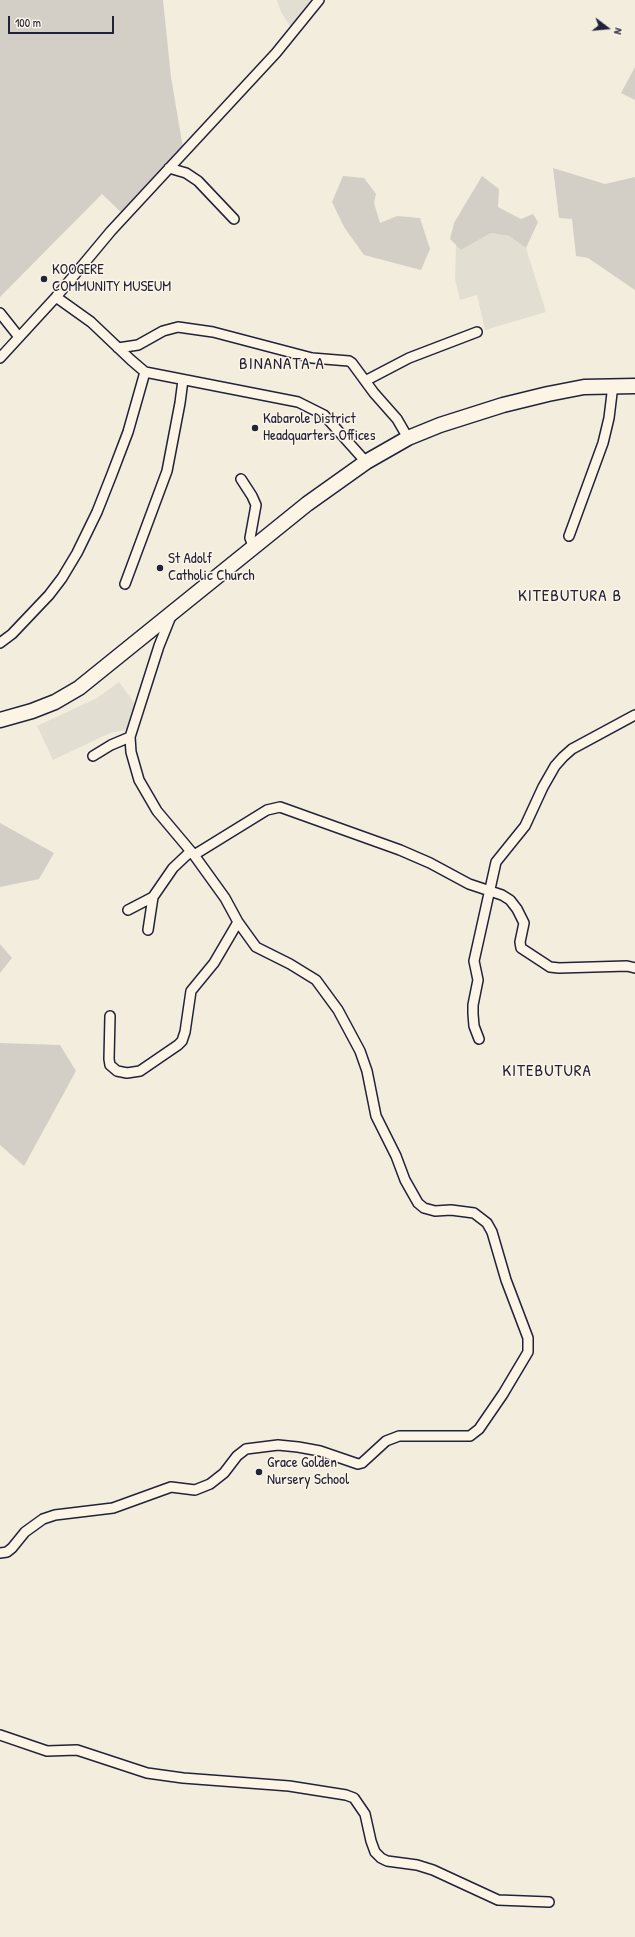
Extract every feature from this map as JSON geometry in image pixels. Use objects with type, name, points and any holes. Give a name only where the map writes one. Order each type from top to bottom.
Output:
[{"type":"highway","points":[[0,720],[32,712],[55,702],[79,688],[254,548],[306,504],[366,462],[408,438],[440,425],[518,402],[584,387],[613,385],[635,386]]},
{"type":"street","points":[[0,358],[56,297],[111,231],[276,53],[319,0]]},
{"type":"street","points":[[169,168],[186,173],[198,181],[234,219]]},
{"type":"street","points":[[56,297],[91,322],[146,372],[298,402],[316,409],[332,421],[366,462]]},
{"type":"street","points":[[0,313],[19,337]]},
{"type":"street","points":[[118,348],[138,345],[163,331],[178,327],[213,332],[312,358],[349,361],[397,418],[408,438]]},
{"type":"street","points":[[365,381],[409,358],[477,332]]},
{"type":"street","points":[[0,643],[16,630],[49,595],[62,578],[77,553],[112,474],[128,432],[146,372]]},
{"type":"street","points":[[125,584],[167,471],[183,380]]},
{"type":"street","points":[[569,536],[603,443],[609,418],[613,385]]},
{"type":"street","points":[[241,480],[252,496],[256,506],[255,519],[250,538],[254,548]]},
{"type":"street","points":[[0,1553],[6,1552],[12,1548],[25,1532],[43,1519],[54,1515],[113,1508],[172,1487],[195,1490],[210,1484],[224,1473],[237,1456],[246,1449],[278,1445],[298,1447],[320,1451],[358,1464],[362,1463],[386,1441],[399,1436],[470,1436],[479,1429],[526,1359],[528,1352],[528,1338],[506,1280],[492,1232],[487,1223],[474,1214],[451,1210],[435,1211],[424,1208],[418,1203],[404,1180],[396,1156],[376,1116],[360,1051],[338,1010],[316,980],[290,964],[256,947],[238,922],[225,898],[192,853],[157,811],[145,792],[136,770],[130,737],[159,646],[172,614]]},
{"type":"street","points":[[479,1039],[474,1026],[473,1014],[473,1005],[478,980],[474,961],[496,862],[502,853],[517,838],[525,826],[543,787],[555,766],[572,749],[635,715]]},
{"type":"street","points":[[93,756],[111,745],[130,737]]},
{"type":"street","points":[[148,930],[153,897],[173,868],[192,853],[267,810],[280,807],[400,850],[430,863],[469,884],[489,890],[510,900],[517,908],[524,923],[520,942],[521,948],[550,966],[560,968],[620,965],[635,968]]},
{"type":"street","points":[[128,910],[153,897]]},
{"type":"street","points":[[110,1016],[109,1059],[110,1065],[117,1071],[127,1073],[140,1071],[178,1045],[182,1041],[185,1032],[191,991],[214,963],[238,922]]},
{"type":"street","points":[[0,1735],[47,1751],[77,1750],[147,1773],[183,1778],[289,1786],[346,1795],[354,1798],[365,1814],[370,1841],[375,1852],[381,1858],[394,1863],[417,1865],[433,1870],[498,1900],[549,1902]]},
{"type":"shaded area","points":[[0,0],[163,0],[171,77],[183,148],[123,214],[102,194],[0,297]]},
{"type":"shaded area","points":[[277,0],[319,0],[293,31],[281,12]]},
{"type":"shaded area","points":[[635,67],[635,100],[621,93]]},
{"type":"shaded area","points":[[553,168],[605,184],[635,177],[635,290],[588,258],[576,256],[572,219],[559,218]]},
{"type":"shaded area","points":[[343,176],[364,178],[376,194],[374,203],[380,223],[397,216],[420,218],[430,249],[421,270],[364,255],[344,227],[332,202]]},
{"type":"shaded area","points":[[482,176],[499,189],[498,207],[521,219],[533,214],[538,222],[526,248],[509,236],[491,233],[461,250],[450,239],[454,223]]},
{"type":"shaded area","points":[[491,233],[509,236],[526,248],[546,312],[485,330],[477,295],[460,300],[455,279],[456,245],[461,250]]},
{"type":"shaded area","points":[[119,682],[138,708],[132,729],[110,733],[53,760],[37,726],[97,698]]},
{"type":"shaded area","points":[[0,823],[54,853],[39,879],[0,887]]},
{"type":"shaded area","points":[[0,944],[12,958],[0,973]]},
{"type":"shaded area","points":[[0,1043],[60,1045],[76,1071],[24,1166],[0,1145]]},
{"type":"place","name":"KOOGERE COMMUNITY MUSEUM","points":[[44,279]]},
{"type":"place","name":"Kabarole District Headquarters Offices","points":[[255,428]]},
{"type":"place","name":"St Adolf Catholic Church","points":[[160,568]]},
{"type":"place","name":"Grace Golden Nursery School","points":[[259,1472]]},
{"type":"district","name":"BINANATA A","points":[[282,364]]},
{"type":"district","name":"KITEBUTURA B","points":[[570,596]]},
{"type":"district","name":"KITEBUTURA","points":[[547,1071]]}]
